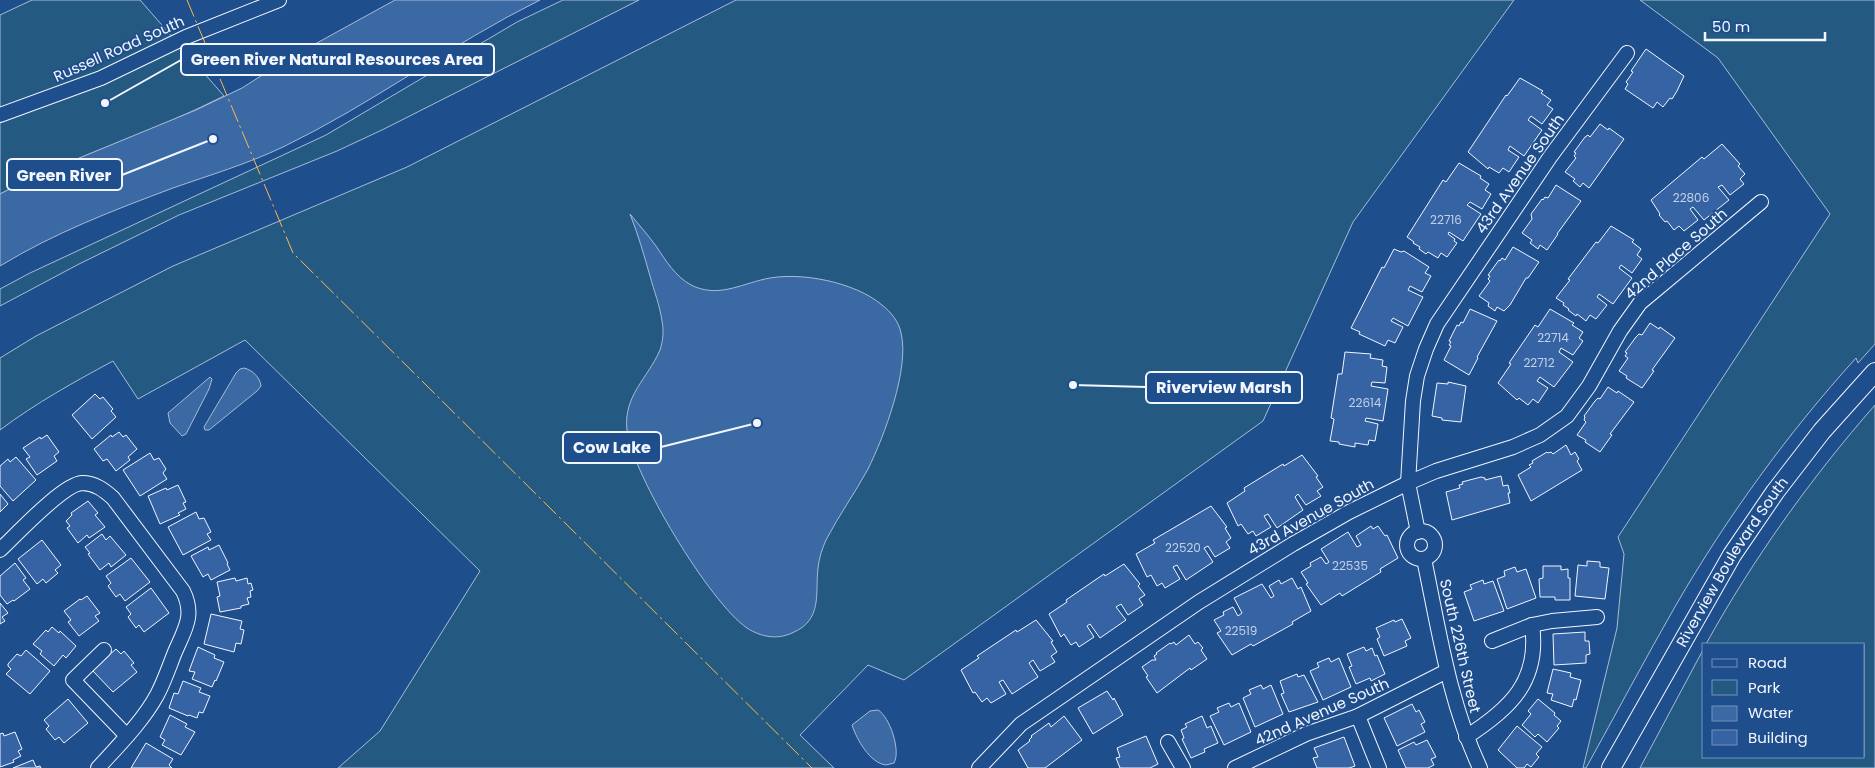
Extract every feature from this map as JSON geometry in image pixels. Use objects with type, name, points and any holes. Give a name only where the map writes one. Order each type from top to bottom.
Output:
[{"type":"street","name":"Russell Road South","points":[[0,116],[101,78],[186,37],[279,0]]},
{"type":"street","name":"43rd Avenue South","points":[[979,768],[1021,724],[1200,602],[1349,512],[1408,483],[1413,401],[1417,376],[1437,324],[1550,157],[1627,53]]},
{"type":"street","name":"42nd Place South","points":[[1408,483],[1436,471],[1513,447],[1540,435],[1567,416],[1589,386],[1620,331],[1640,303],[1761,202]]},
{"type":"street","name":"Riverview Boulevard South","points":[[1611,768],[1732,555],[1775,492],[1822,431],[1875,372]]},
{"type":"street","points":[[0,550],[58,496],[80,483],[91,484],[97,486],[113,498],[183,591],[189,602],[190,610],[187,625],[156,696],[127,736],[98,768]]},
{"type":"street","points":[[1408,483],[1418,532]]},
{"type":"street","points":[[1418,532],[1428,534],[1434,542],[1432,553],[1424,559],[1413,557],[1408,548],[1409,538],[1418,532]]},
{"type":"street","name":"South 226th Street","points":[[1424,559],[1456,707],[1466,737],[1480,768]]},
{"type":"street","points":[[1492,641],[1532,625],[1571,618],[1597,617]]},
{"type":"street","points":[[1466,737],[1499,714],[1510,704],[1522,687],[1528,676],[1534,651],[1532,625]]},
{"type":"street","points":[[104,650],[73,680],[127,736]]},
{"type":"street","name":"42nd Avenue South","points":[[1235,768],[1306,734],[1358,716],[1447,671]]},
{"type":"street","points":[[1358,716],[1379,768]]},
{"type":"street","points":[[1168,742],[1183,768]]},
{"type":"green space","points":[[32,0],[140,0],[224,96],[168,122],[55,168],[0,194],[0,15]]},
{"type":"green space","points":[[563,0],[639,0],[384,129],[337,151],[179,215],[79,264],[0,306],[0,289],[30,273],[326,135],[517,22]]},
{"type":"green space","points":[[736,0],[1514,0],[1353,222],[1263,421],[904,680],[868,665],[800,735],[834,768],[338,768],[380,731],[480,571],[245,340],[138,399],[113,361],[41,402],[0,430],[0,358],[36,336],[173,266],[407,167]]},
{"type":"green space","points":[[1640,0],[1875,0],[1875,344],[1858,363],[1856,358],[1806,416],[1737,508],[1676,605],[1586,768],[1583,768],[1617,628],[1624,554],[1618,537],[1830,214],[1718,58]]},
{"type":"green space","points":[[1875,405],[1875,768],[1640,768],[1702,652],[1702,758],[1865,758],[1865,643],[1707,643],[1763,550],[1806,490]]},
{"type":"water","points":[[395,0],[540,0],[475,35],[348,112],[283,147],[85,223],[42,243],[0,266],[0,194],[33,177],[196,110],[242,88],[286,60]]},
{"type":"water","points":[[630,214],[671,268],[691,285],[701,289],[719,290],[779,277],[794,276],[826,280],[857,290],[871,297],[888,311],[900,329],[903,348],[902,365],[888,421],[868,469],[823,547],[818,564],[817,597],[813,614],[802,628],[792,633],[775,637],[758,634],[747,628],[731,614],[713,593],[675,536],[657,505],[632,450],[627,430],[629,407],[637,388],[660,350],[663,325],[641,245]]},
{"type":"water","points":[[244,368],[255,374],[261,386],[209,430],[205,430],[204,427],[236,373]]},
{"type":"water","points":[[210,377],[212,379],[209,389],[186,434],[182,436],[170,423],[168,413]]},
{"type":"water","points":[[878,710],[887,720],[895,743],[896,758],[894,763],[886,765],[875,760],[865,750],[852,725],[870,711]]},
{"type":"building","points":[[1646,49],[1684,76],[1672,99],[1670,98],[1663,107],[1657,102],[1653,108],[1625,89],[1628,84],[1626,82],[1633,72],[1631,71]]},
{"type":"building","points":[[1520,78],[1543,91],[1541,93],[1551,100],[1547,105],[1553,109],[1542,124],[1531,116],[1528,120],[1542,130],[1524,156],[1510,146],[1508,150],[1519,157],[1509,172],[1503,168],[1499,173],[1489,167],[1488,169],[1468,152],[1506,95]]},
{"type":"building","points":[[1600,124],[1624,139],[1589,188],[1583,183],[1580,187],[1573,181],[1575,179],[1565,172],[1576,158],[1574,156],[1576,153],[1574,152],[1585,137],[1588,135],[1590,137]]},
{"type":"building","points":[[1722,144],[1740,164],[1738,166],[1745,174],[1740,179],[1744,184],[1730,195],[1722,185],[1718,187],[1729,200],[1704,220],[1693,207],[1690,209],[1698,220],[1684,231],[1679,226],[1674,230],[1659,215],[1651,200],[1702,157],[1704,159]]},
{"type":"building","points":[[1459,163],[1481,176],[1480,178],[1489,184],[1485,190],[1491,194],[1482,209],[1470,202],[1467,205],[1481,214],[1463,241],[1449,232],[1448,234],[1457,243],[1447,257],[1441,253],[1438,258],[1428,252],[1426,254],[1407,237],[1443,180],[1446,182]]},
{"type":"building","points":[[1556,185],[1581,201],[1547,250],[1540,245],[1538,249],[1530,243],[1532,240],[1522,233],[1532,219],[1531,214],[1542,199],[1548,198]]},
{"type":"building","points":[[1611,226],[1634,240],[1632,242],[1641,249],[1637,255],[1642,259],[1632,273],[1621,265],[1619,268],[1632,278],[1613,304],[1599,294],[1597,297],[1607,305],[1596,319],[1590,315],[1586,321],[1568,310],[1563,305],[1564,303],[1556,298],[1596,242],[1598,243]]},
{"type":"building","points":[[1513,247],[1539,262],[1528,278],[1526,278],[1510,305],[1504,311],[1497,307],[1495,311],[1488,306],[1489,303],[1479,296],[1490,281],[1488,279],[1490,276],[1488,275],[1499,260],[1502,258],[1505,260]]},
{"type":"building","points":[[1394,249],[1401,252],[1404,251],[1429,267],[1425,273],[1431,276],[1422,292],[1410,286],[1408,290],[1423,297],[1408,326],[1393,318],[1391,321],[1403,327],[1395,343],[1388,340],[1385,346],[1359,334],[1360,332],[1351,328],[1382,267],[1384,268]]},
{"type":"building","points":[[1470,309],[1497,321],[1469,375],[1444,360],[1451,346],[1449,341],[1457,325],[1459,326],[1461,322],[1463,323]]},
{"type":"building","points":[[1550,309],[1574,323],[1572,325],[1583,332],[1579,338],[1583,341],[1573,355],[1561,348],[1559,352],[1573,362],[1554,387],[1540,377],[1537,381],[1548,388],[1538,403],[1533,399],[1528,405],[1519,398],[1517,400],[1498,383],[1535,325],[1538,327]]},
{"type":"building","points":[[1650,323],[1659,329],[1660,327],[1675,338],[1652,370],[1654,371],[1642,388],[1619,371],[1628,358],[1625,356],[1627,353],[1625,352],[1639,334],[1642,335]]},
{"type":"building","points":[[1345,352],[1371,354],[1370,358],[1383,360],[1382,366],[1387,367],[1385,383],[1372,382],[1371,386],[1388,389],[1383,421],[1366,418],[1365,421],[1378,424],[1375,441],[1369,440],[1368,445],[1355,443],[1355,447],[1330,441],[1334,419],[1331,418],[1338,374],[1342,374]]},
{"type":"building","points":[[1448,382],[1466,386],[1461,422],[1442,420],[1442,418],[1432,416],[1437,383],[1448,384]]},
{"type":"building","points":[[1608,387],[1617,393],[1618,391],[1634,402],[1610,434],[1612,435],[1600,452],[1577,435],[1586,422],[1584,416]]},
{"type":"building","points":[[95,394],[100,399],[103,397],[113,409],[111,411],[116,417],[92,439],[72,415]]},
{"type":"building","points":[[119,432],[123,437],[126,435],[137,449],[128,457],[130,460],[116,471],[107,459],[103,461],[94,449],[111,435],[112,437]]},
{"type":"building","points":[[47,435],[59,452],[54,456],[57,461],[37,475],[26,459],[30,457],[23,448],[40,437],[41,439]]},
{"type":"building","points":[[1566,445],[1571,455],[1575,452],[1582,470],[1531,501],[1518,475],[1531,467],[1529,465],[1533,463],[1532,461],[1547,452],[1553,454]]},
{"type":"building","points":[[150,453],[154,460],[159,458],[166,469],[163,473],[167,479],[140,496],[123,470]]},
{"type":"building","points":[[1302,455],[1318,476],[1316,477],[1323,487],[1317,491],[1321,496],[1306,505],[1298,494],[1295,497],[1303,510],[1277,528],[1268,514],[1264,516],[1271,527],[1256,536],[1253,531],[1248,534],[1241,524],[1238,526],[1227,503],[1245,491],[1244,488],[1283,464],[1284,466]]},
{"type":"building","points":[[16,457],[36,480],[13,501],[0,486],[0,466],[8,459],[10,462]]},
{"type":"building","points":[[1501,476],[1503,486],[1508,485],[1510,503],[1452,520],[1446,492],[1460,488],[1459,485],[1463,484],[1462,482],[1481,477],[1485,478],[1485,480]]},
{"type":"building","points":[[178,485],[186,502],[183,503],[186,509],[178,513],[180,515],[160,524],[148,496]]},
{"type":"building","points":[[0,494],[8,504],[0,512]]},
{"type":"building","points":[[88,501],[98,513],[95,515],[105,527],[89,538],[87,535],[78,543],[67,528],[70,526],[66,521],[72,515],[71,513]]},
{"type":"building","points":[[1211,506],[1227,527],[1225,528],[1231,538],[1226,542],[1230,548],[1215,557],[1208,546],[1204,548],[1213,562],[1186,580],[1177,565],[1173,567],[1180,579],[1165,588],[1162,583],[1157,586],[1151,575],[1147,577],[1136,554],[1155,543],[1153,540]]},
{"type":"building","points":[[196,512],[199,519],[204,518],[211,532],[207,534],[211,540],[183,555],[168,527]]},
{"type":"building","points":[[1371,526],[1373,529],[1378,526],[1385,536],[1387,535],[1398,558],[1380,569],[1381,572],[1342,596],[1340,593],[1321,605],[1306,584],[1308,583],[1301,572],[1311,566],[1310,563],[1321,557],[1326,564],[1329,562],[1321,549],[1348,532],[1357,547],[1361,545],[1356,536]]},
{"type":"building","points":[[102,534],[106,540],[110,536],[126,555],[111,567],[109,563],[100,570],[85,547]]},
{"type":"building","points":[[42,540],[61,565],[55,570],[58,573],[46,583],[43,579],[37,584],[18,559]]},
{"type":"building","points":[[219,545],[230,570],[211,580],[208,574],[203,577],[191,556],[208,547],[209,550]]},
{"type":"building","points":[[131,558],[150,582],[125,601],[120,594],[116,597],[108,586],[111,583],[106,576]]},
{"type":"building","points":[[1587,561],[1600,562],[1600,567],[1609,568],[1605,599],[1575,596],[1578,565],[1587,566]]},
{"type":"building","points":[[15,563],[26,578],[23,580],[30,589],[7,604],[0,595],[0,576]]},
{"type":"building","points":[[1124,564],[1140,584],[1138,586],[1145,595],[1139,599],[1143,605],[1128,615],[1121,604],[1116,607],[1126,620],[1100,638],[1090,624],[1087,626],[1094,637],[1079,647],[1076,642],[1071,645],[1064,634],[1061,637],[1049,614],[1104,574],[1105,576]]},
{"type":"building","points":[[1543,566],[1561,566],[1561,570],[1568,569],[1570,600],[1540,597],[1539,579],[1543,578]]},
{"type":"building","points":[[1515,567],[1517,572],[1526,569],[1536,598],[1507,609],[1497,579],[1505,576],[1504,571]]},
{"type":"building","points":[[235,578],[236,581],[247,578],[248,584],[251,583],[253,590],[250,591],[251,597],[247,598],[249,604],[241,606],[241,608],[220,612],[217,597],[220,596],[217,582]]},
{"type":"building","points":[[1292,578],[1298,589],[1301,587],[1311,611],[1292,622],[1293,624],[1232,655],[1217,633],[1221,631],[1214,620],[1224,615],[1223,612],[1233,607],[1238,616],[1242,613],[1234,598],[1262,584],[1271,598],[1274,596],[1269,586],[1279,580],[1281,584]]},
{"type":"building","points":[[1483,580],[1484,584],[1493,581],[1504,611],[1474,621],[1464,592],[1472,589],[1470,585]]},
{"type":"building","points":[[151,588],[169,613],[144,632],[139,625],[136,628],[128,617],[131,614],[126,607]]},
{"type":"building","points":[[87,596],[100,613],[95,616],[99,621],[79,636],[68,622],[71,620],[64,611]]},
{"type":"building","points":[[0,603],[8,613],[2,617],[5,621],[0,624]]},
{"type":"building","points":[[211,614],[242,621],[240,629],[244,630],[241,644],[236,643],[234,652],[204,644]]},
{"type":"building","points":[[1402,619],[1411,638],[1405,641],[1407,646],[1384,656],[1377,639],[1380,637],[1376,628],[1394,620],[1395,622]]},
{"type":"building","points":[[1036,620],[1053,641],[1051,642],[1057,652],[1051,656],[1055,662],[1040,671],[1033,660],[1029,663],[1038,677],[1012,694],[1003,680],[999,682],[1006,694],[991,703],[987,698],[982,702],[975,692],[973,693],[961,670],[979,658],[977,656],[1016,630],[1017,632]]},
{"type":"building","points":[[52,627],[59,633],[60,631],[76,646],[66,658],[63,655],[54,666],[40,654],[42,651],[33,644],[46,630],[48,632]]},
{"type":"building","points":[[1585,632],[1585,641],[1589,641],[1590,654],[1586,655],[1586,663],[1554,665],[1553,634]]},
{"type":"building","points":[[1189,635],[1195,644],[1198,642],[1203,648],[1201,650],[1207,659],[1191,670],[1190,668],[1157,693],[1146,677],[1148,676],[1142,667],[1152,660],[1156,660],[1154,656],[1156,653],[1170,643],[1174,642],[1176,645]]},
{"type":"building","points":[[198,647],[215,655],[214,658],[224,662],[212,687],[192,679],[195,672],[189,671]]},
{"type":"building","points":[[1364,647],[1366,651],[1372,648],[1385,674],[1371,681],[1370,678],[1356,684],[1349,667],[1352,666],[1347,654]]},
{"type":"building","points":[[116,649],[121,654],[124,651],[134,663],[131,665],[137,672],[113,692],[92,670]]},
{"type":"building","points":[[26,650],[50,671],[30,694],[6,674],[11,669],[8,664],[17,654],[21,656]]},
{"type":"building","points":[[1329,658],[1331,662],[1339,658],[1351,687],[1323,700],[1310,671],[1319,667],[1317,663]]},
{"type":"building","points":[[1553,669],[1571,673],[1570,677],[1581,680],[1576,700],[1574,699],[1572,707],[1551,700],[1553,694],[1547,693]]},
{"type":"building","points":[[1297,674],[1298,677],[1304,675],[1318,702],[1289,712],[1281,694],[1284,693],[1280,681]]},
{"type":"building","points":[[183,681],[201,688],[199,692],[210,696],[203,713],[199,712],[197,718],[169,708],[174,693],[178,694]]},
{"type":"building","points":[[1261,685],[1263,689],[1271,685],[1283,714],[1255,727],[1243,698],[1251,694],[1249,690]]},
{"type":"building","points":[[1107,691],[1113,700],[1114,698],[1123,715],[1093,734],[1078,708]]},
{"type":"building","points":[[68,699],[88,723],[64,743],[59,737],[55,740],[46,729],[49,726],[44,720]]},
{"type":"building","points":[[1538,699],[1555,713],[1554,715],[1561,721],[1557,726],[1559,728],[1547,742],[1538,734],[1535,737],[1522,725],[1531,714],[1528,711]]},
{"type":"building","points":[[1229,703],[1231,707],[1239,703],[1251,732],[1224,745],[1210,716],[1219,712],[1217,708]]},
{"type":"building","points":[[1412,704],[1416,712],[1419,710],[1425,722],[1421,724],[1425,732],[1397,746],[1384,718]]},
{"type":"building","points":[[170,715],[187,724],[185,727],[195,732],[181,755],[162,745],[165,740],[160,737]]},
{"type":"building","points":[[1064,716],[1082,740],[1045,768],[1028,768],[1018,750],[1030,741],[1031,736],[1049,723],[1051,727]]},
{"type":"building","points":[[1202,716],[1207,728],[1211,726],[1218,743],[1204,749],[1205,752],[1191,758],[1182,739],[1184,738],[1181,730],[1187,727],[1185,724]]},
{"type":"building","points":[[1517,726],[1542,747],[1536,754],[1539,757],[1531,767],[1527,764],[1524,768],[1517,768],[1498,750]]},
{"type":"building","points":[[15,732],[22,749],[18,751],[21,756],[13,760],[14,762],[0,767],[0,734],[3,733],[4,736]]},
{"type":"building","points":[[1146,736],[1158,764],[1150,768],[1120,768],[1116,758],[1120,757],[1117,748]]},
{"type":"building","points":[[1344,737],[1355,766],[1349,768],[1317,768],[1313,758],[1318,757],[1314,748]]},
{"type":"building","points":[[1427,740],[1436,757],[1431,759],[1434,765],[1428,768],[1406,768],[1398,750],[1414,742],[1416,745]]},
{"type":"building","points":[[146,743],[173,759],[169,765],[172,768],[131,768]]},
{"type":"building","points":[[33,760],[36,767],[40,766],[41,768],[13,768]]},
{"type":"power","points":[[187,0],[293,253],[812,768]]},
{"type":"place","name":"Green River Natural Resources Area","points":[[105,103]]},
{"type":"place","name":"Green River","points":[[213,139]]},
{"type":"place","name":"Riverview Marsh","points":[[1073,385]]},
{"type":"place","name":"Cow Lake","points":[[757,423]]}]
